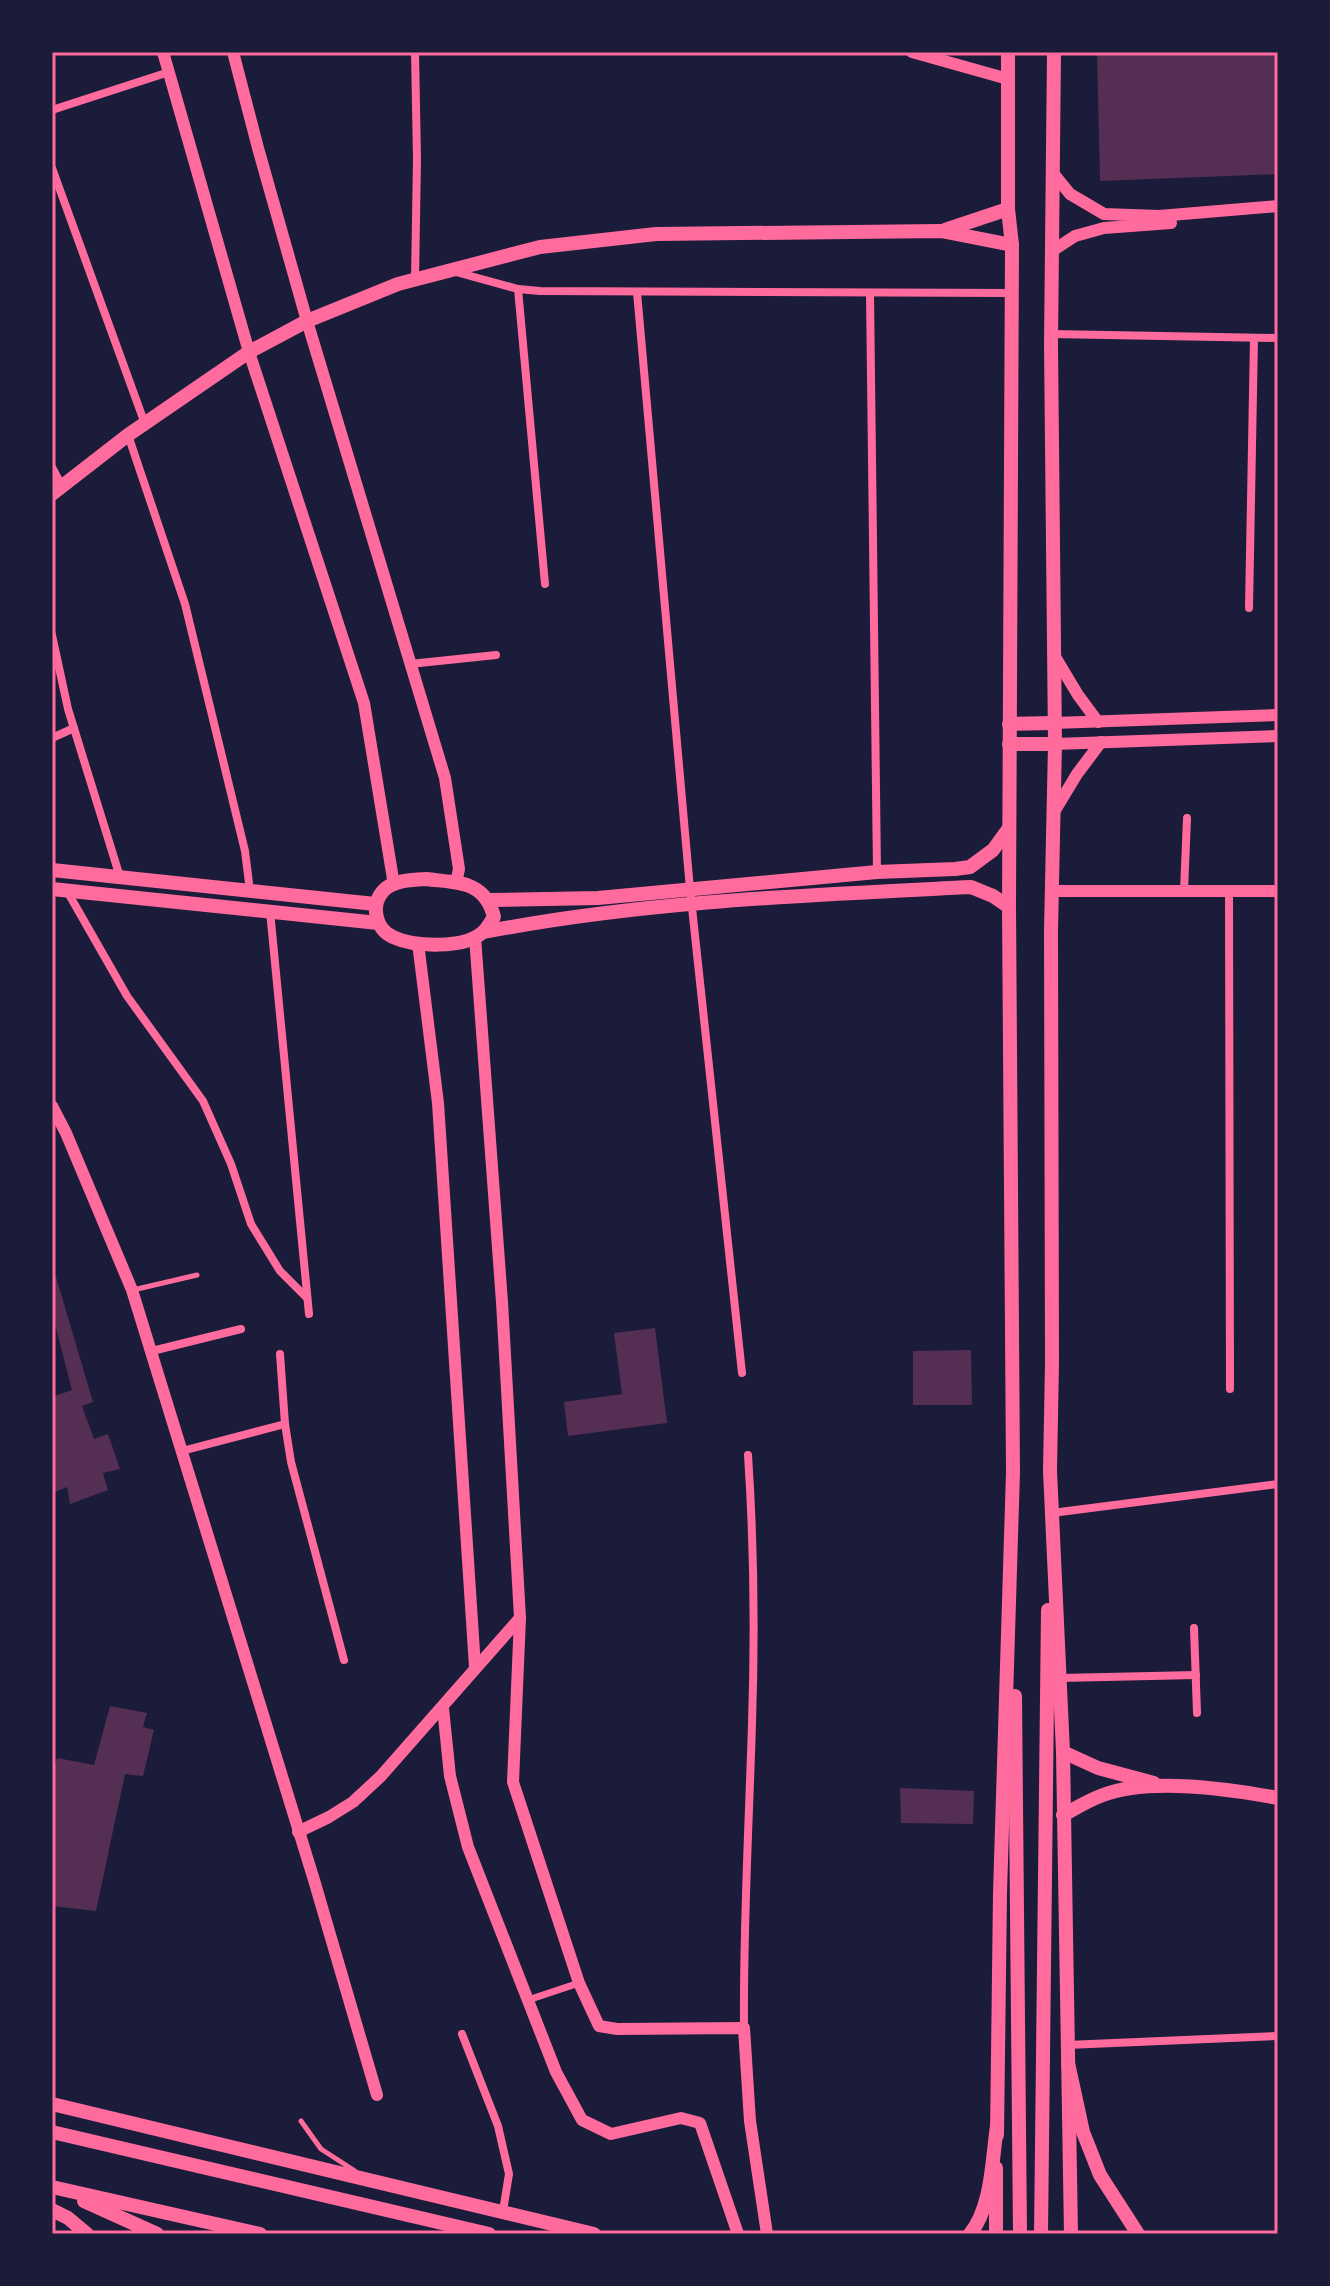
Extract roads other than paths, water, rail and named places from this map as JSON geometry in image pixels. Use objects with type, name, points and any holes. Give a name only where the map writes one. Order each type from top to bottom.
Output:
[{"type":"main road","points":[[1008,52],[1008,209],[1012,245],[1009,907],[1020,2234]]},
{"type":"main road","points":[[1041,2234],[1052,1363],[1055,744],[1051,334],[1054,52]]},
{"type":"main road","points":[[941,231],[1008,209]]},
{"type":"main road","points":[[57,490],[128,435],[249,352],[307,321],[398,284],[540,247],[656,234],[941,231],[1012,245]]},
{"type":"main road","points":[[1009,724],[1054,723]]},
{"type":"main road","points":[[1009,744],[1055,744]]},
{"type":"main road","points":[[490,900],[598,898],[877,872],[970,867],[993,850],[1009,828]]},
{"type":"main road","points":[[52,870],[375,904]]},
{"type":"main road","points":[[479,935],[494,917],[490,900],[471,885],[426,879],[405,880],[385,889],[375,904],[378,923],[392,937],[432,946],[468,941],[479,935],[547,920],[691,905],[971,887],[1009,907]]},
{"type":"main road","points":[[59,889],[378,923]]},
{"type":"main road","points":[[1050,1471],[1063,1752],[1071,2234]]},
{"type":"main road","points":[[996,2234],[1000,1893],[1013,1472]]},
{"type":"main road","points":[[1063,1752],[1098,1768],[1158,1784],[1278,1798]]},
{"type":"main road","points":[[1063,1815],[1105,1794],[1158,1784]]},
{"type":"main road","points":[[1068,2063],[1083,2132],[1100,2175],[1138,2234]]},
{"type":"main road","points":[[52,2104],[594,2234]]},
{"type":"main road","points":[[970,2234],[977,2225],[986,2195],[997,2126]]},
{"type":"main road","points":[[52,2132],[489,2234]]},
{"type":"main road","points":[[53,2188],[157,2234]]},
{"type":"main road","points":[[53,2188],[260,2234]]},
{"type":"main road","points":[[52,2210],[68,2218],[87,2234]]},
{"type":"street","points":[[163,52],[249,352],[364,703],[394,885]]},
{"type":"street","points":[[233,52],[307,321],[445,778],[459,869],[456,883]]},
{"type":"street","points":[[415,52],[415,280]]},
{"type":"street","points":[[912,52],[1008,79]]},
{"type":"street","points":[[52,110],[169,72]]},
{"type":"street","points":[[52,168],[145,424]]},
{"type":"street","points":[[1053,173],[1070,194],[1104,214],[1159,216],[1278,206]]},
{"type":"street","points":[[1052,251],[1075,236],[1104,228],[1278,215]]},
{"type":"street","points":[[451,270],[518,289],[1010,293]]},
{"type":"street","points":[[518,289],[545,584]]},
{"type":"street","points":[[637,292],[691,905],[742,1373]]},
{"type":"street","points":[[870,293],[877,872]]},
{"type":"street","points":[[1051,334],[1278,338]]},
{"type":"street","points":[[1249,608],[1254,338]]},
{"type":"street","points":[[128,435],[185,604],[245,851],[250,891]]},
{"type":"street","points":[[52,467],[57,490]]},
{"type":"street","points":[[52,635],[74,728],[120,877]]},
{"type":"street","points":[[410,664],[496,655]]},
{"type":"street","points":[[1054,655],[1098,722]]},
{"type":"street","points":[[1054,723],[1278,715]]},
{"type":"street","points":[[52,738],[74,728]]},
{"type":"street","points":[[1055,744],[1278,736]]},
{"type":"street","points":[[1053,813],[1101,742]]},
{"type":"street","points":[[1184,891],[1187,818]]},
{"type":"street","points":[[59,889],[127,996],[203,1101],[231,1164],[251,1224],[280,1271],[307,1298]]},
{"type":"street","points":[[1052,891],[1278,891]]},
{"type":"street","points":[[1229,891],[1230,1389]]},
{"type":"street","points":[[270,911],[309,1314]]},
{"type":"street","points":[[479,935],[520,1618],[513,1782],[579,1983],[599,2026],[617,2029],[744,2028]]},
{"type":"street","points":[[418,943],[438,1103],[475,1667]]},
{"type":"street","points":[[52,1106],[132,1290],[377,2095]]},
{"type":"street","points":[[152,1351],[241,1329]]},
{"type":"street","points":[[280,1354],[291,1462],[344,1660]]},
{"type":"street","points":[[182,1451],[285,1424]]},
{"type":"street","points":[[748,1455],[753,1530],[752,1704],[743,1952],[744,2028],[750,2121],[767,2234]]},
{"type":"street","points":[[1052,1513],[1278,1484]]},
{"type":"street","points":[[298,1832],[353,1802],[381,1776],[520,1618]]},
{"type":"street","points":[[1194,1628],[1197,1713]]},
{"type":"street","points":[[1060,1678],[1196,1675]]},
{"type":"street","points":[[443,1708],[450,1776],[468,1847],[556,2072],[582,2120],[611,2134],[681,2118],[700,2123],[738,2234]]},
{"type":"street","points":[[528,2000],[579,1983]]},
{"type":"street","points":[[462,2034],[498,2126],[509,2174],[503,2211]]},
{"type":"street","points":[[1067,2045],[1278,2036]]},
{"type":"lane","points":[[132,1290],[197,1275]]},
{"type":"lane","points":[[301,2121],[321,2149],[370,2179]]}]
